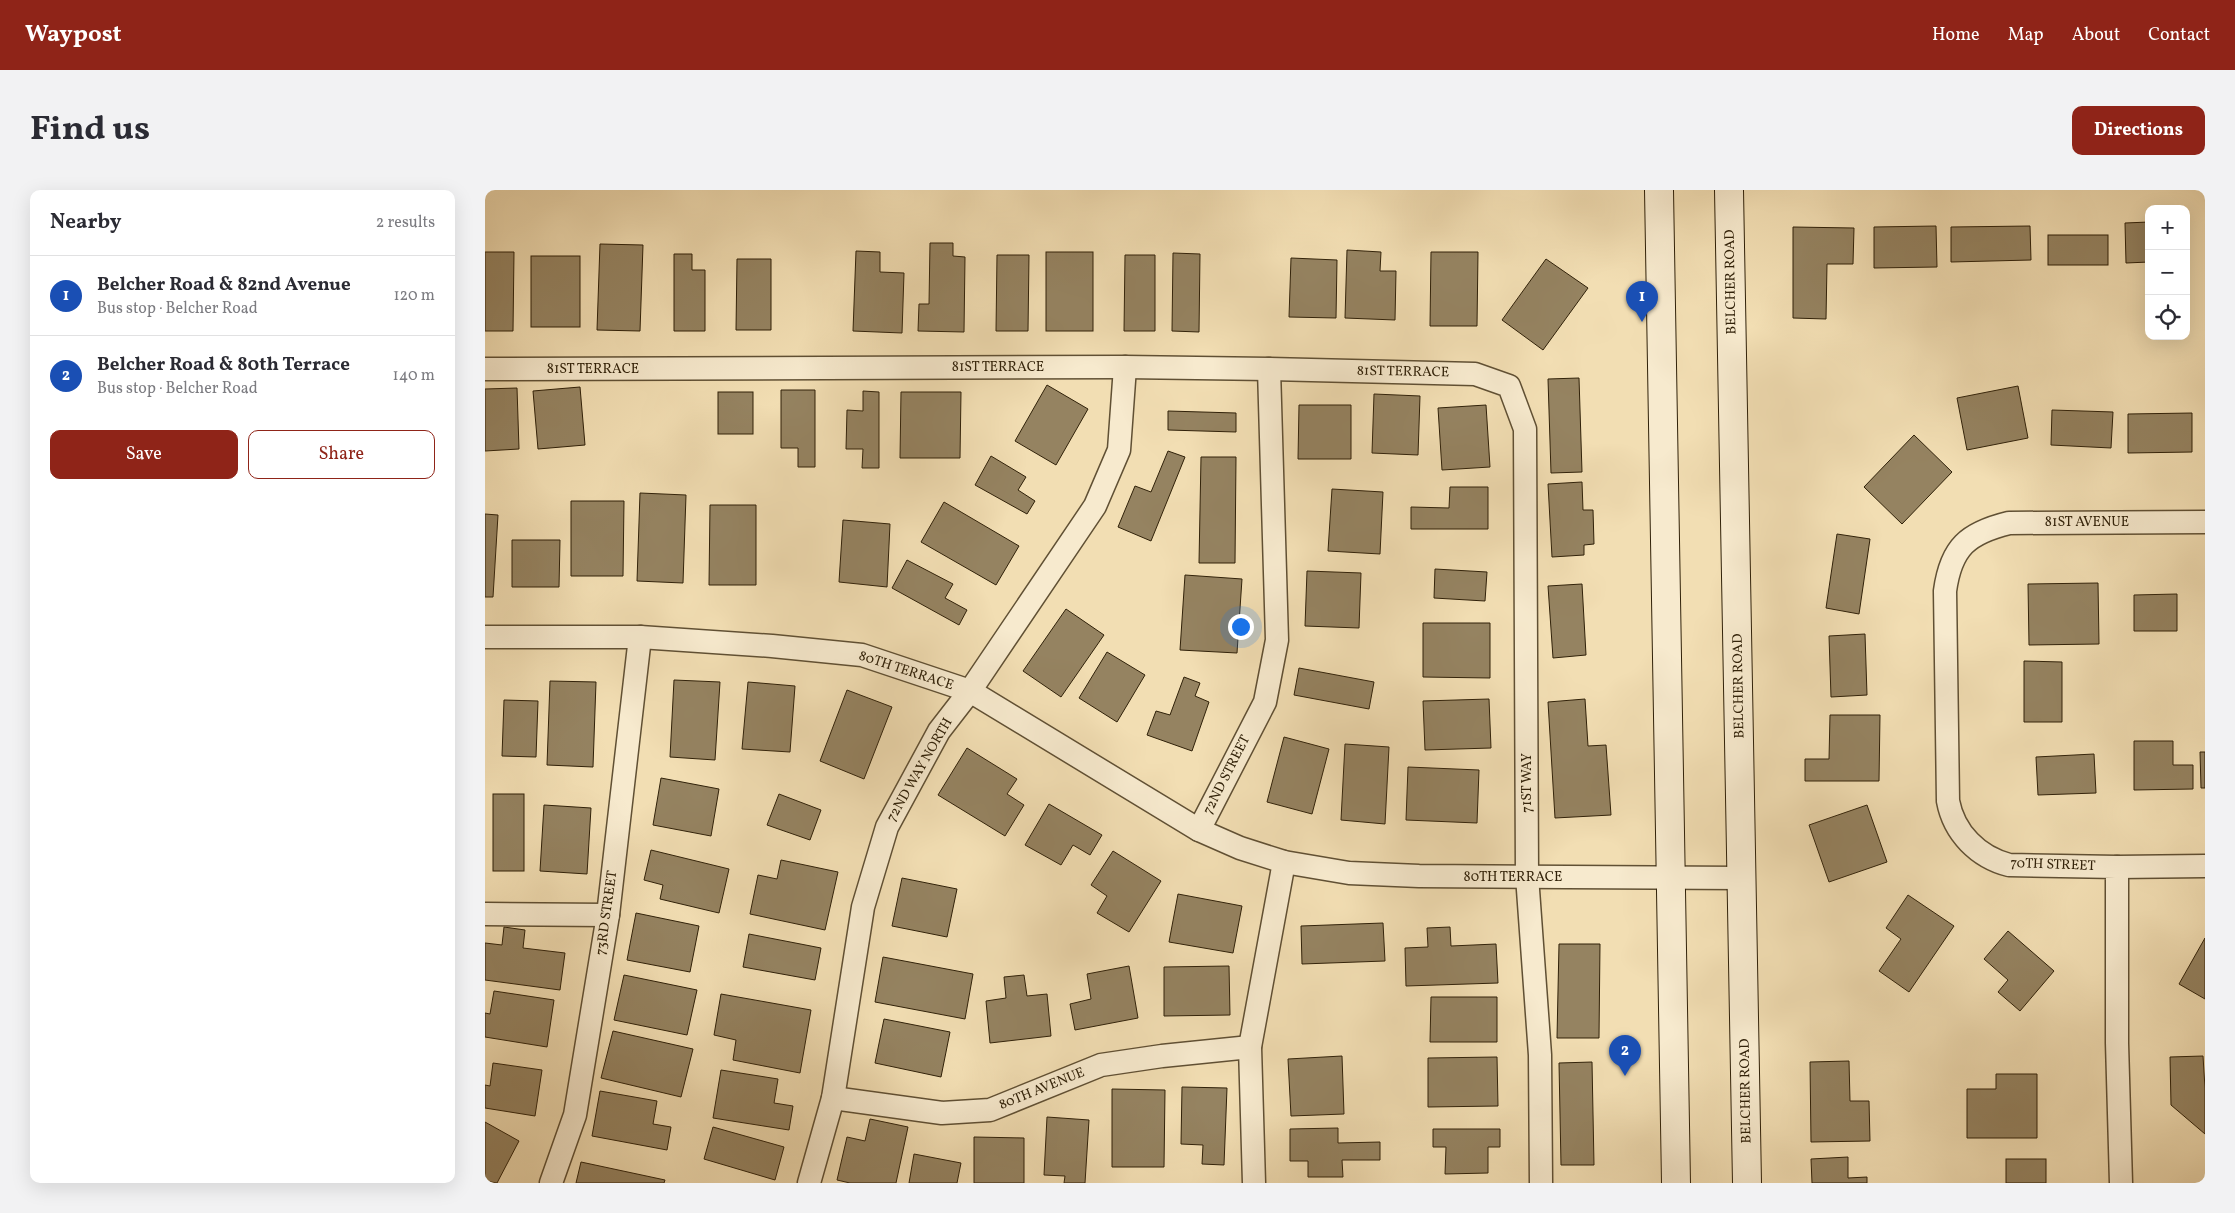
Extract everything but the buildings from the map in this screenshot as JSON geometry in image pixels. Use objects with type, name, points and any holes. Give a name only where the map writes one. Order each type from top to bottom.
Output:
[{"type":"main road","points":[[1659,190],[1676,1183]]},
{"type":"main road","name":"BELCHER ROAD","points":[[1729,190],[1747,1183]]},
{"type":"street","name":"81ST TERRACE","points":[[485,368],[1125,367],[1269,369],[1475,374],[1509,386]]},
{"type":"street","name":"72ND WAY NORTH","points":[[809,1183],[833,1098],[863,907],[887,827],[939,731],[970,691],[1095,506],[1119,450],[1125,367]]},
{"type":"street","name":"72ND STREET","points":[[1269,369],[1277,640],[1265,702],[1199,830],[1240,848],[1284,862]]},
{"type":"street","name":"71ST WAY","points":[[1509,386],[1525,429],[1527,876],[1540,1055],[1541,1183]]},
{"type":"street","name":"81ST AVENUE","points":[[1971,537],[1984,529],[2020,522],[2205,522]]},
{"type":"street","name":"70TH STREET","points":[[1971,537],[1960,548],[1952,561],[1945,590],[1947,794],[1950,815],[1958,829],[1969,842],[1996,862],[2023,866],[2117,867]]},
{"type":"street","name":"80TH TERRACE","points":[[485,637],[640,638],[772,646],[861,655],[970,691],[1199,830]]},
{"type":"street","name":"73RD STREET","points":[[551,1183],[575,1115],[608,915],[640,638]]},
{"type":"street","name":"80TH TERRACE","points":[[1284,862],[1341,872],[1379,875],[1742,878]]},
{"type":"street","points":[[1254,1183],[1250,1047],[1284,862]]},
{"type":"street","points":[[2121,1183],[2117,1044],[2117,867],[2205,866]]},
{"type":"street","points":[[485,914],[608,915]]},
{"type":"street","name":"80TH AVENUE","points":[[833,1098],[941,1113],[991,1110],[1101,1066],[1162,1056],[1250,1047]]},
{"type":"place","name":"Belcher Road & 82nd Avenue","points":[[1642,322]]},
{"type":"place","name":"Belcher Road & 80th Terrace","points":[[1625,1076]]}]
